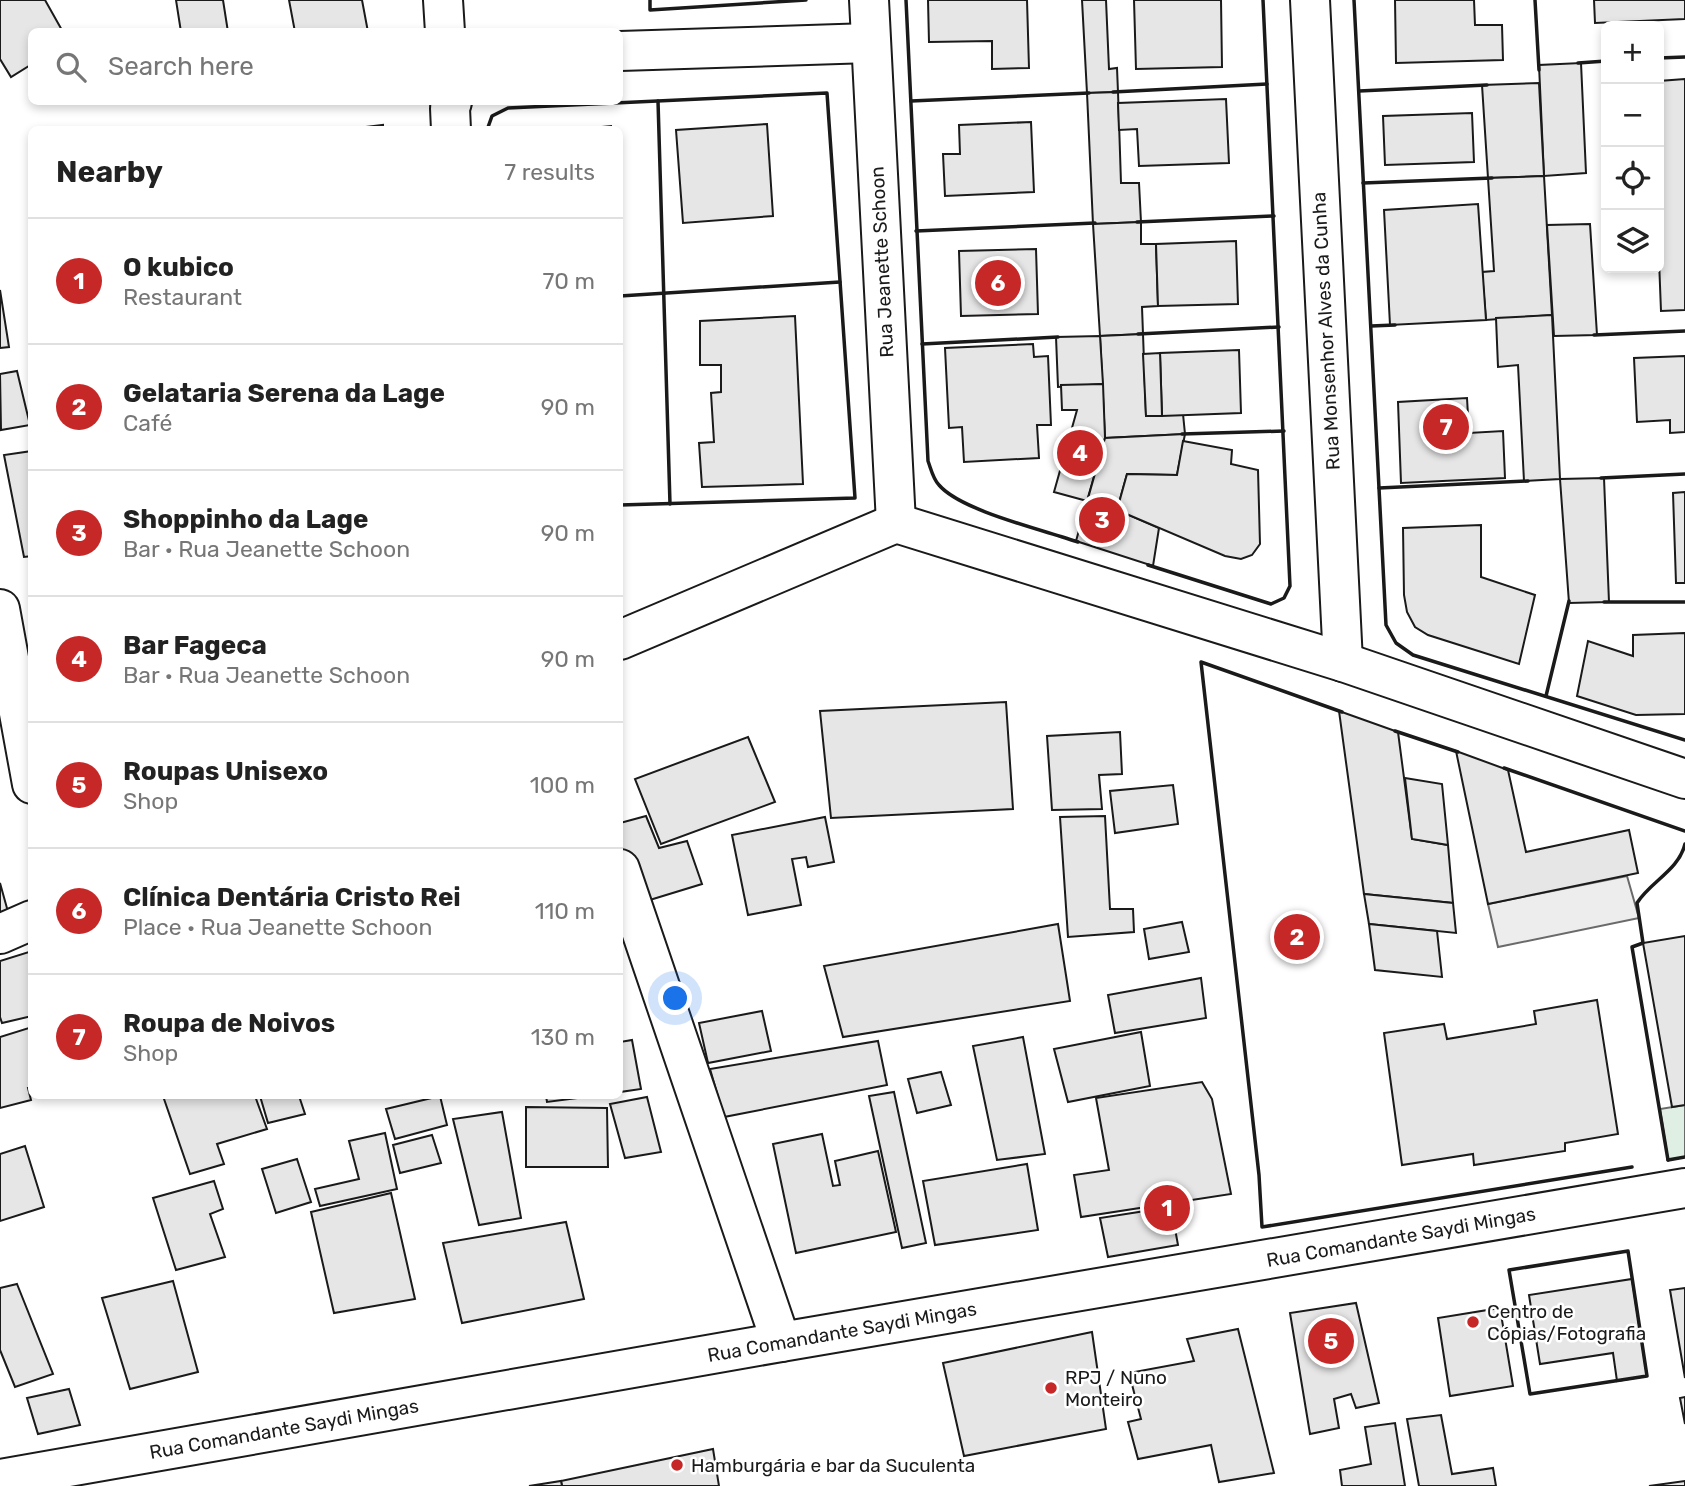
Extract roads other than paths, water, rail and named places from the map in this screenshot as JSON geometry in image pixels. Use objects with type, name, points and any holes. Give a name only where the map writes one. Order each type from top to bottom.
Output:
[{"type":"street","points":[[443,0],[445,28]]},
{"type":"street","name":"Rua Jeanette Schoon","points":[[869,0],[896,523]]},
{"type":"street","name":"Rua Monsenhor Alves da Cunha","points":[[1310,0],[1343,662]]},
{"type":"street","points":[[623,51],[870,43]]},
{"type":"street","points":[[623,639],[896,523],[1343,662],[1685,779]]},
{"type":"street","points":[[0,609],[28,760]]},
{"type":"street","points":[[623,878],[781,1342]]},
{"type":"street","points":[[0,933],[28,922]]},
{"type":"street","name":"Rua Comandante Saydi Mingas","points":[[0,1479],[1685,1188]]},
{"type":"place","name":"Clínica Dentária Cristo Rei","points":[[998,283]]},
{"type":"place","name":"Roupa de Noivos","points":[[1446,427]]},
{"type":"place","name":"Bar Fageca","points":[[1080,453]]},
{"type":"place","name":"Shoppinho da Lage","points":[[1102,520]]},
{"type":"place","name":"Gelataria Serena da Lage","points":[[1297,937]]},
{"type":"place","name":"O kubico","points":[[1167,1208]]},
{"type":"place","name":"Centro de Cópias/Fotografia","points":[[1473,1322]]},
{"type":"place","name":"Roupas Unisexo","points":[[1331,1341]]},
{"type":"place","name":"RPJ / Nuno Monteiro","points":[[1051,1388]]},
{"type":"place","name":"Hamburgária e bar da Suculenta","points":[[677,1465]]}]
